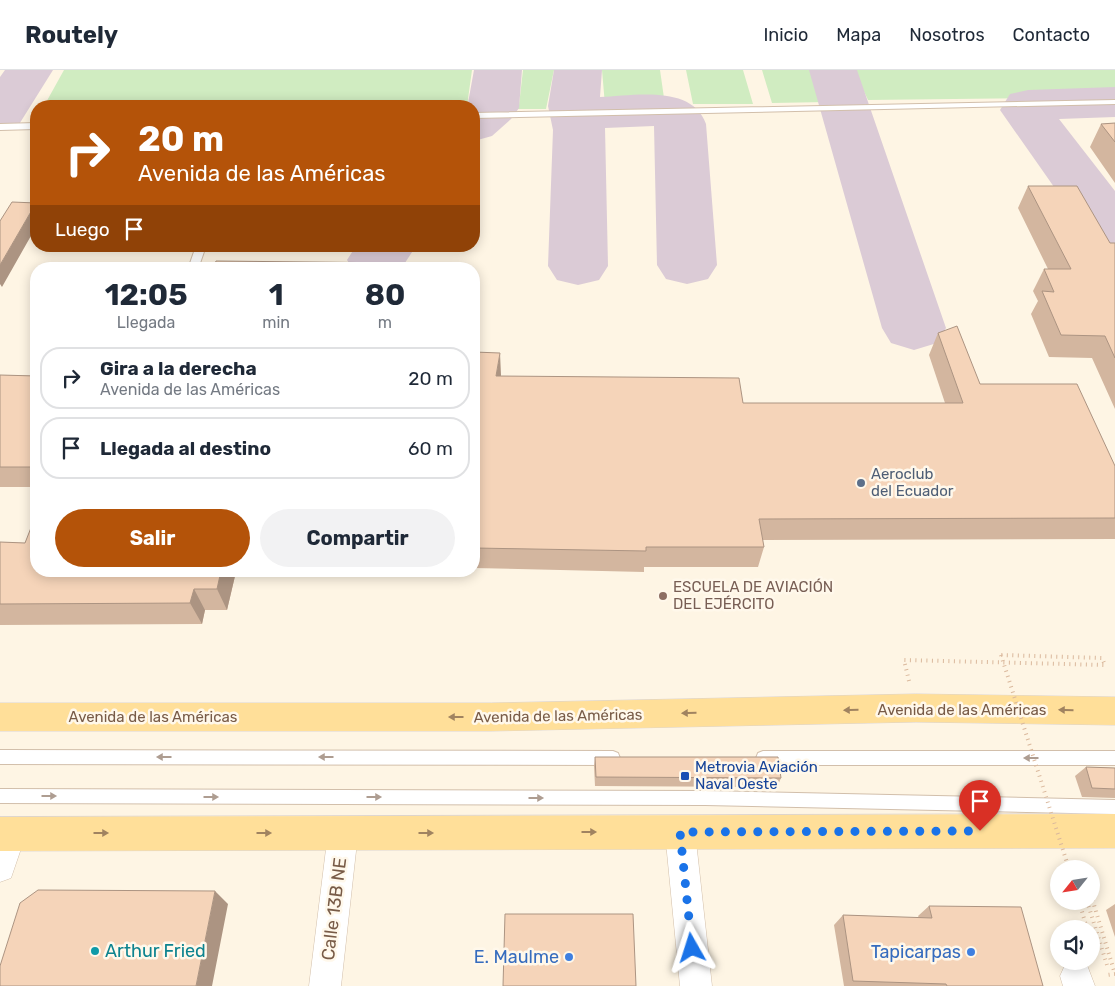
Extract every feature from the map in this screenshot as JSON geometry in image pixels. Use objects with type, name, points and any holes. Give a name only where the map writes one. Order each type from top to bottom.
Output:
[{"type":"main road","name":"Avenida de las Américas","points":[[0,718],[491,717],[916,708],[1115,711]]},
{"type":"main road","points":[[6,834],[1115,831]]},
{"type":"street","points":[[680,832],[696,986]]},
{"type":"street","name":"Calle 13B NE","points":[[325,986],[343,833]]},
{"type":"street","points":[[0,867],[6,834]]},
{"type":"lane","points":[[480,116],[1115,102]]},
{"type":"lane","points":[[0,127],[30,126]]},
{"type":"lane","points":[[0,757],[627,758]]},
{"type":"lane","points":[[747,758],[1115,758]]},
{"type":"lane","points":[[0,796],[705,798],[1115,806]]},
{"type":"path","points":[[904,660],[1003,662],[1105,665],[1102,658],[1001,655],[1003,662],[1066,860]]},
{"type":"path","points":[[1084,975],[1106,965],[1091,910]]},
{"type":"path","points":[[1096,910],[1115,974]]},
{"type":"green space","points":[[64,70],[472,70],[468,100],[47,100]]},
{"type":"green space","points":[[523,70],[554,70],[546,109],[514,109],[519,105]]},
{"type":"green space","points":[[602,70],[660,70],[665,105],[605,105]]},
{"type":"green space","points":[[686,70],[743,70],[753,104],[693,104]]},
{"type":"green space","points":[[762,70],[815,70],[827,102],[772,103]]},
{"type":"green space","points":[[854,70],[1115,70],[1115,97],[868,100]]},
{"type":"building","points":[[1115,123],[1115,142],[1101,124]]},
{"type":"building","points":[[1028,186],[1077,186],[1110,243],[1115,243],[1115,358],[1105,336],[1061,335],[1042,291],[1054,292],[1044,269],[1071,269]]},
{"type":"building","points":[[12,202],[30,203],[30,213],[0,265],[0,221]]},
{"type":"building","points":[[216,261],[310,262],[216,262]]},
{"type":"building","points":[[957,326],[980,384],[1077,384],[1115,466],[1115,518],[759,519],[764,547],[646,547],[646,551],[480,548],[480,352],[500,353],[496,376],[739,378],[743,403],[963,403],[938,333]]},
{"type":"building","points":[[0,375],[30,376],[30,467],[0,467]]},
{"type":"building","points":[[30,530],[30,577],[220,577],[217,589],[194,589],[190,603],[0,604],[0,542],[25,543]]},
{"type":"building","name":"Metrovia Aviación Naval Oeste","points":[[595,757],[778,757],[781,778],[596,777]]},
{"type":"building","points":[[1086,767],[1115,768],[1115,789],[1092,788]]},
{"type":"building","points":[[38,890],[215,891],[196,986],[0,986],[0,966],[20,903]]},
{"type":"building","points":[[929,906],[1021,907],[1043,986],[947,986],[946,984],[853,981],[843,915],[932,918]]},
{"type":"building","name":"E. Maulme","points":[[505,914],[633,914],[636,986],[503,986]]},
{"type":"taxiway","points":[[0,115],[29,70]]},
{"type":"taxiway","points":[[480,120],[493,108],[498,70]]},
{"type":"taxiway","points":[[574,106],[578,70]]},
{"type":"taxiway","points":[[833,70],[914,328]]},
{"type":"taxiway","points":[[1115,102],[1028,105],[1026,110],[1115,231]]},
{"type":"taxiway","points":[[574,106],[579,111],[589,113],[655,111],[671,113],[677,117],[680,124],[687,265]]},
{"type":"taxiway","points":[[574,106],[579,130],[578,266]]},
{"type":"taxiway","points":[[377,260],[383,252]]},
{"type":"place","name":"Aeroclub del Ecuador","points":[[861,483]]},
{"type":"place","name":"ESCUELA DE AVIACIÓN DEL EJÉRCITO","points":[[663,596]]},
{"type":"place","name":"Metrovia Aviación Naval Oeste","points":[[685,776]]},
{"type":"place","name":"Arthur Fried","points":[[95,951]]},
{"type":"place","name":"Tapicarpas","points":[[971,952]]},
{"type":"place","name":"E. Maulme","points":[[569,957]]},
{"type":"route","points":[[692,948],[680,832],[980,831]]}]
